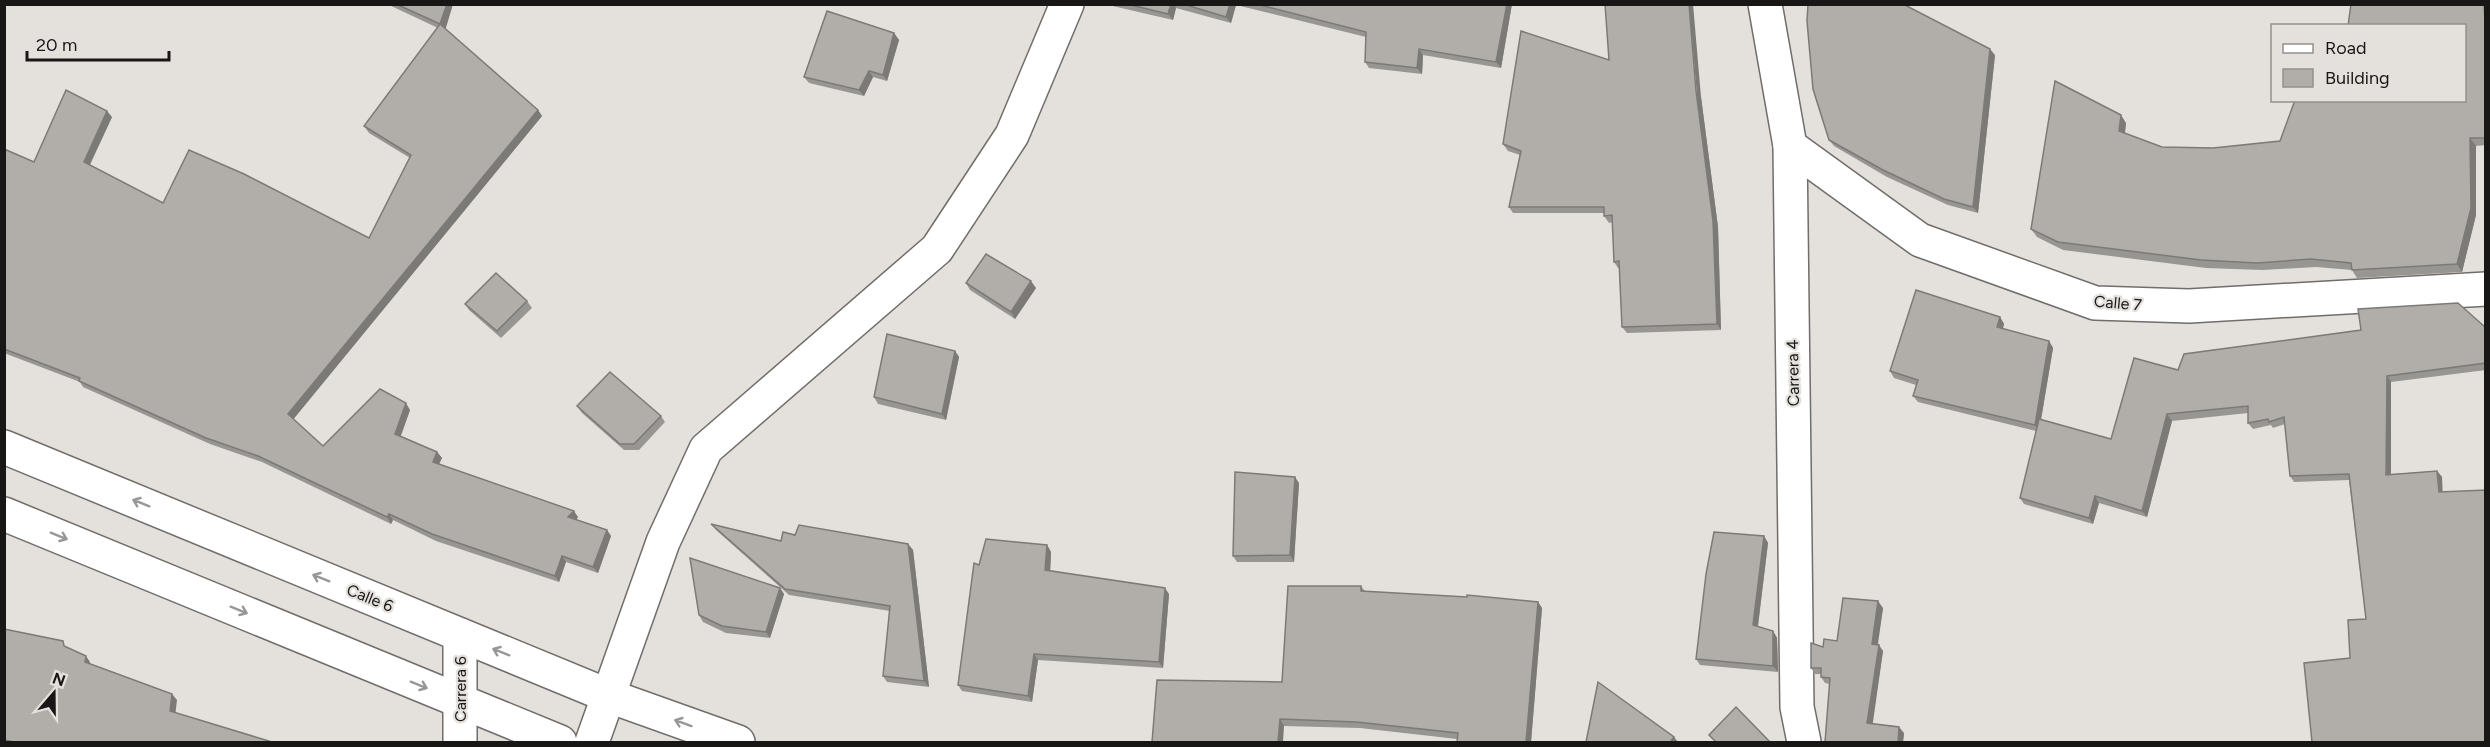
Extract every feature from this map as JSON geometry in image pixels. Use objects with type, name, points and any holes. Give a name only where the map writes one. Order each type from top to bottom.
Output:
[{"type":"street","points":[[592,742],[663,542],[706,449],[937,249],[1012,135],[1067,4]]},
{"type":"street","name":"Carrera 4","points":[[1765,4],[1790,146],[1797,707],[1804,742]]},
{"type":"street","name":"Calle 7","points":[[1790,146],[1920,240],[2095,303],[2189,306],[2486,289]]},
{"type":"street","name":"Calle 6","points":[[4,447],[609,696],[738,742]]},
{"type":"street","points":[[4,514],[560,742]]},
{"type":"street","name":"Carrera 6","points":[[460,635],[460,742]]},
{"type":"building","points":[[396,4],[447,4],[440,24]]},
{"type":"building","points":[[1127,4],[1171,4],[1168,14]]},
{"type":"building","points":[[1183,4],[1230,4],[1226,17]]},
{"type":"building","points":[[1256,4],[1507,4],[1496,62],[1419,49],[1417,68],[1365,62],[1366,32]]},
{"type":"building","points":[[1605,4],[1689,4],[1696,91],[1713,221],[1717,324],[1622,327],[1619,261],[1614,262],[1612,215],[1604,216],[1604,207],[1509,207],[1521,151],[1503,144],[1521,31],[1609,60]]},
{"type":"building","points":[[1808,4],[1903,4],[1990,49],[1973,207],[1944,199],[1883,170],[1829,140],[1813,89],[1807,21]]},
{"type":"building","points":[[2351,4],[2484,4],[2486,138],[2470,138],[2471,208],[2457,264],[2352,270],[2351,263],[2311,259],[2257,263],[2201,260],[2058,242],[2031,229],[2055,81],[2121,115],[2119,131],[2162,147],[2213,148],[2280,141],[2294,102],[2466,102],[2466,24],[2348,24]]},
{"type":"building","points":[[827,11],[894,33],[883,75],[869,71],[859,90],[804,77]]},
{"type":"building","points":[[440,24],[538,110],[288,414],[323,446],[380,389],[406,403],[395,434],[437,452],[433,462],[574,511],[568,517],[607,530],[593,567],[562,556],[555,576],[432,534],[389,514],[387,517],[258,456],[206,438],[79,381],[80,378],[4,349],[4,149],[34,162],[66,90],[107,111],[84,162],[163,203],[189,150],[244,174],[369,238],[411,155],[364,126]]},
{"type":"building","points":[[986,254],[1031,281],[1011,312],[966,283]]},
{"type":"building","points":[[496,273],[527,301],[497,331],[465,304]]},
{"type":"building","points":[[1916,290],[2000,317],[1997,327],[2049,341],[2035,425],[1913,396],[1918,380],[1890,371]]},
{"type":"building","points":[[2458,303],[2485,327],[2486,363],[2387,376],[2386,475],[2437,471],[2439,492],[2486,490],[2486,742],[2312,742],[2304,663],[2350,658],[2348,620],[2366,619],[2349,474],[2290,476],[2284,417],[2269,422],[2268,419],[2248,423],[2248,406],[2167,414],[2142,511],[2095,496],[2089,518],[2020,498],[2039,419],[2111,439],[2134,358],[2178,370],[2184,354],[2361,330],[2358,309]]},
{"type":"building","points":[[887,334],[955,351],[942,414],[874,397]]},
{"type":"building","points":[[610,372],[661,416],[634,444],[620,444],[577,406]]},
{"type":"building","points":[[1235,472],[1295,477],[1290,555],[1233,556]]},
{"type":"building","points":[[711,524],[781,541],[783,532],[795,535],[799,525],[908,544],[924,681],[883,676],[890,606],[785,589]]},
{"type":"building","points":[[1714,532],[1764,536],[1753,625],[1773,631],[1773,666],[1696,659],[1706,574]]},
{"type":"building","points":[[986,539],[1047,545],[1045,570],[1165,588],[1159,662],[1034,654],[1028,696],[958,685],[974,563],[979,565]]},
{"type":"building","points":[[690,558],[780,588],[766,632],[722,626],[699,615]]},
{"type":"building","points":[[1288,586],[1361,586],[1361,591],[1467,597],[1467,595],[1538,602],[1526,742],[1457,742],[1458,733],[1356,722],[1280,719],[1278,742],[1152,742],[1157,680],[1282,682]]},
{"type":"building","points":[[1843,598],[1878,601],[1872,644],[1879,645],[1867,723],[1899,727],[1898,742],[1825,742],[1830,678],[1821,677],[1821,668],[1811,668],[1811,643],[1823,647],[1824,639],[1837,641]]},
{"type":"building","points":[[4,629],[63,641],[64,646],[86,656],[85,662],[172,694],[170,711],[272,742],[15,742],[4,740]]},
{"type":"building","points":[[1598,682],[1674,737],[1670,742],[1586,742]]},
{"type":"building","points":[[1736,707],[1770,742],[1716,742],[1709,735]]}]
